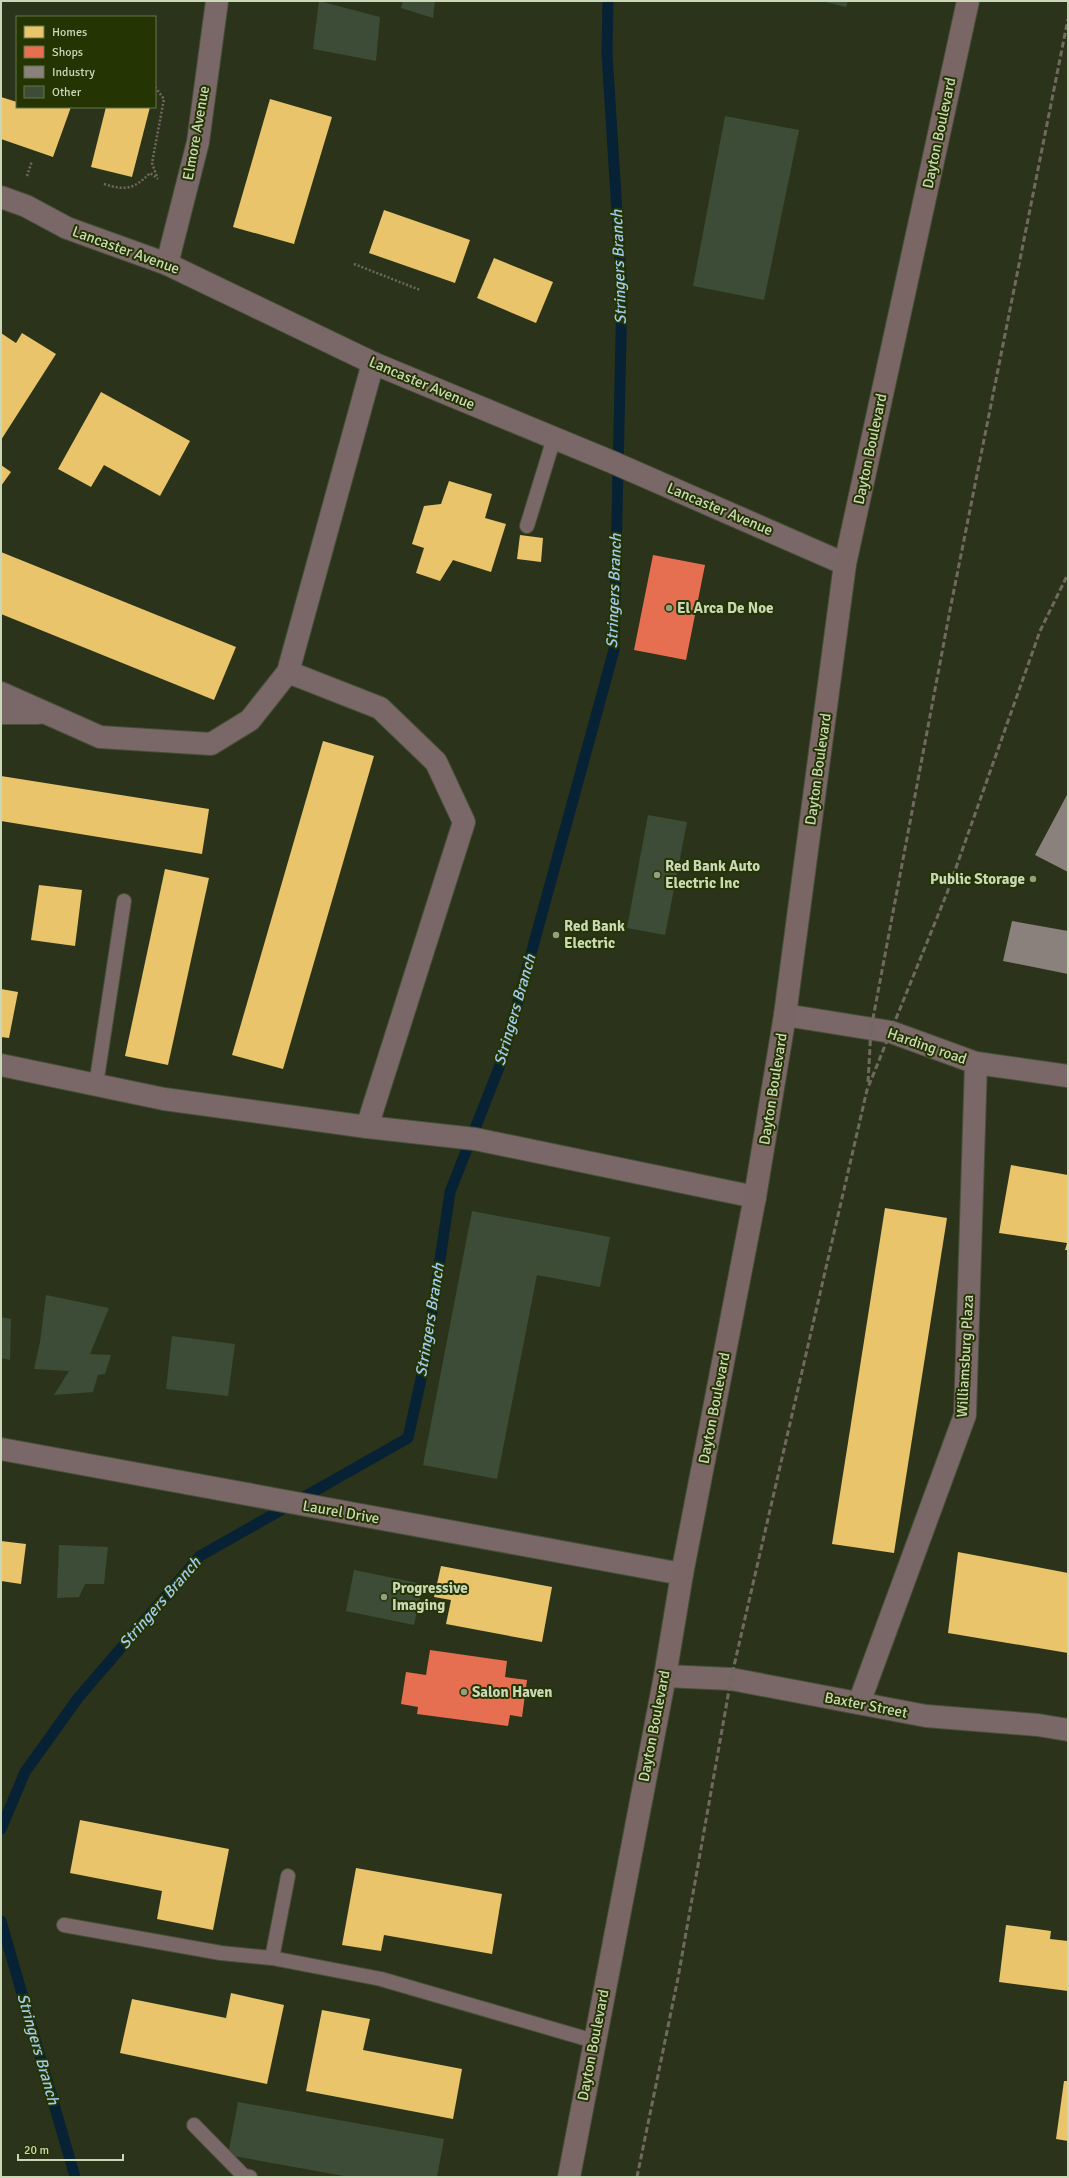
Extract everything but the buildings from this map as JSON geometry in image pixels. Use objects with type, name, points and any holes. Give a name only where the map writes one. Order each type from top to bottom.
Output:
[{"type":"main road","name":"Dayton Boulevard","points":[[569,2177],[682,1574],[755,1197],[785,1015],[845,564],[968,1]]},
{"type":"street","name":"Elmore Avenue","points":[[167,264],[198,142],[217,1]]},
{"type":"street","name":"Lancaster Avenue","points":[[1,197],[26,206],[67,228],[167,264],[373,363],[554,438],[845,564]]},
{"type":"street","points":[[1,693],[100,737],[211,744],[250,720],[288,672],[373,363]]},
{"type":"street","points":[[288,672],[380,708],[436,762],[464,822],[367,1127]]},
{"type":"street","points":[[1,713],[47,713]]},
{"type":"street","name":"Harding road","points":[[785,1015],[891,1032],[976,1063],[1068,1076]]},
{"type":"street","name":"Williamsburg Plaza","points":[[859,1703],[965,1415],[976,1063]]},
{"type":"street","points":[[1,1065],[164,1099],[367,1127],[475,1139],[755,1197]]},
{"type":"street","name":"Laurel Drive","points":[[1,1449],[682,1574]]},
{"type":"street","name":"Baxter Street","points":[[664,1676],[731,1679],[926,1716],[1038,1724],[1068,1730]]},
{"type":"lane","points":[[527,526],[554,438]]},
{"type":"lane","points":[[96,1085],[124,901]]},
{"type":"lane","points":[[272,1958],[288,1876]]},
{"type":"lane","points":[[64,1925],[220,1953],[272,1958],[381,1979],[594,2041]]},
{"type":"lane","points":[[194,2125],[244,2176],[250,2177]]},
{"type":"path","points":[[156,88],[164,99],[152,163],[158,179]]},
{"type":"path","points":[[104,184],[120,189],[139,184],[150,173],[163,182]]},
{"type":"path","points":[[354,264],[420,290]]},
{"type":"waterway","name":"Stringers Branch","points":[[1,1829],[25,1772],[78,1698],[200,1556],[408,1438],[425,1361],[450,1192],[502,1060],[614,650],[622,292],[607,54],[608,1]]},
{"type":"waterway","name":"Stringers Branch","points":[[1,1921],[75,2177]]},
{"type":"railway","points":[[868,1082],[871,1029],[950,610],[1068,19]]},
{"type":"railway","points":[[637,2177],[678,1978],[731,1679],[867,1090],[947,893],[1040,631],[1068,574]]},
{"type":"place","name":"El Arca De Noe","points":[[669,608]]},
{"type":"place","name":"Red Bank Auto Electric Inc","points":[[657,875]]},
{"type":"place","name":"Public Storage","points":[[1033,879]]},
{"type":"place","name":"Red Bank Electric","points":[[556,935]]},
{"type":"place","name":"Progressive Imaging","points":[[384,1597]]},
{"type":"place","name":"Salon Haven","points":[[464,1692]]}]
